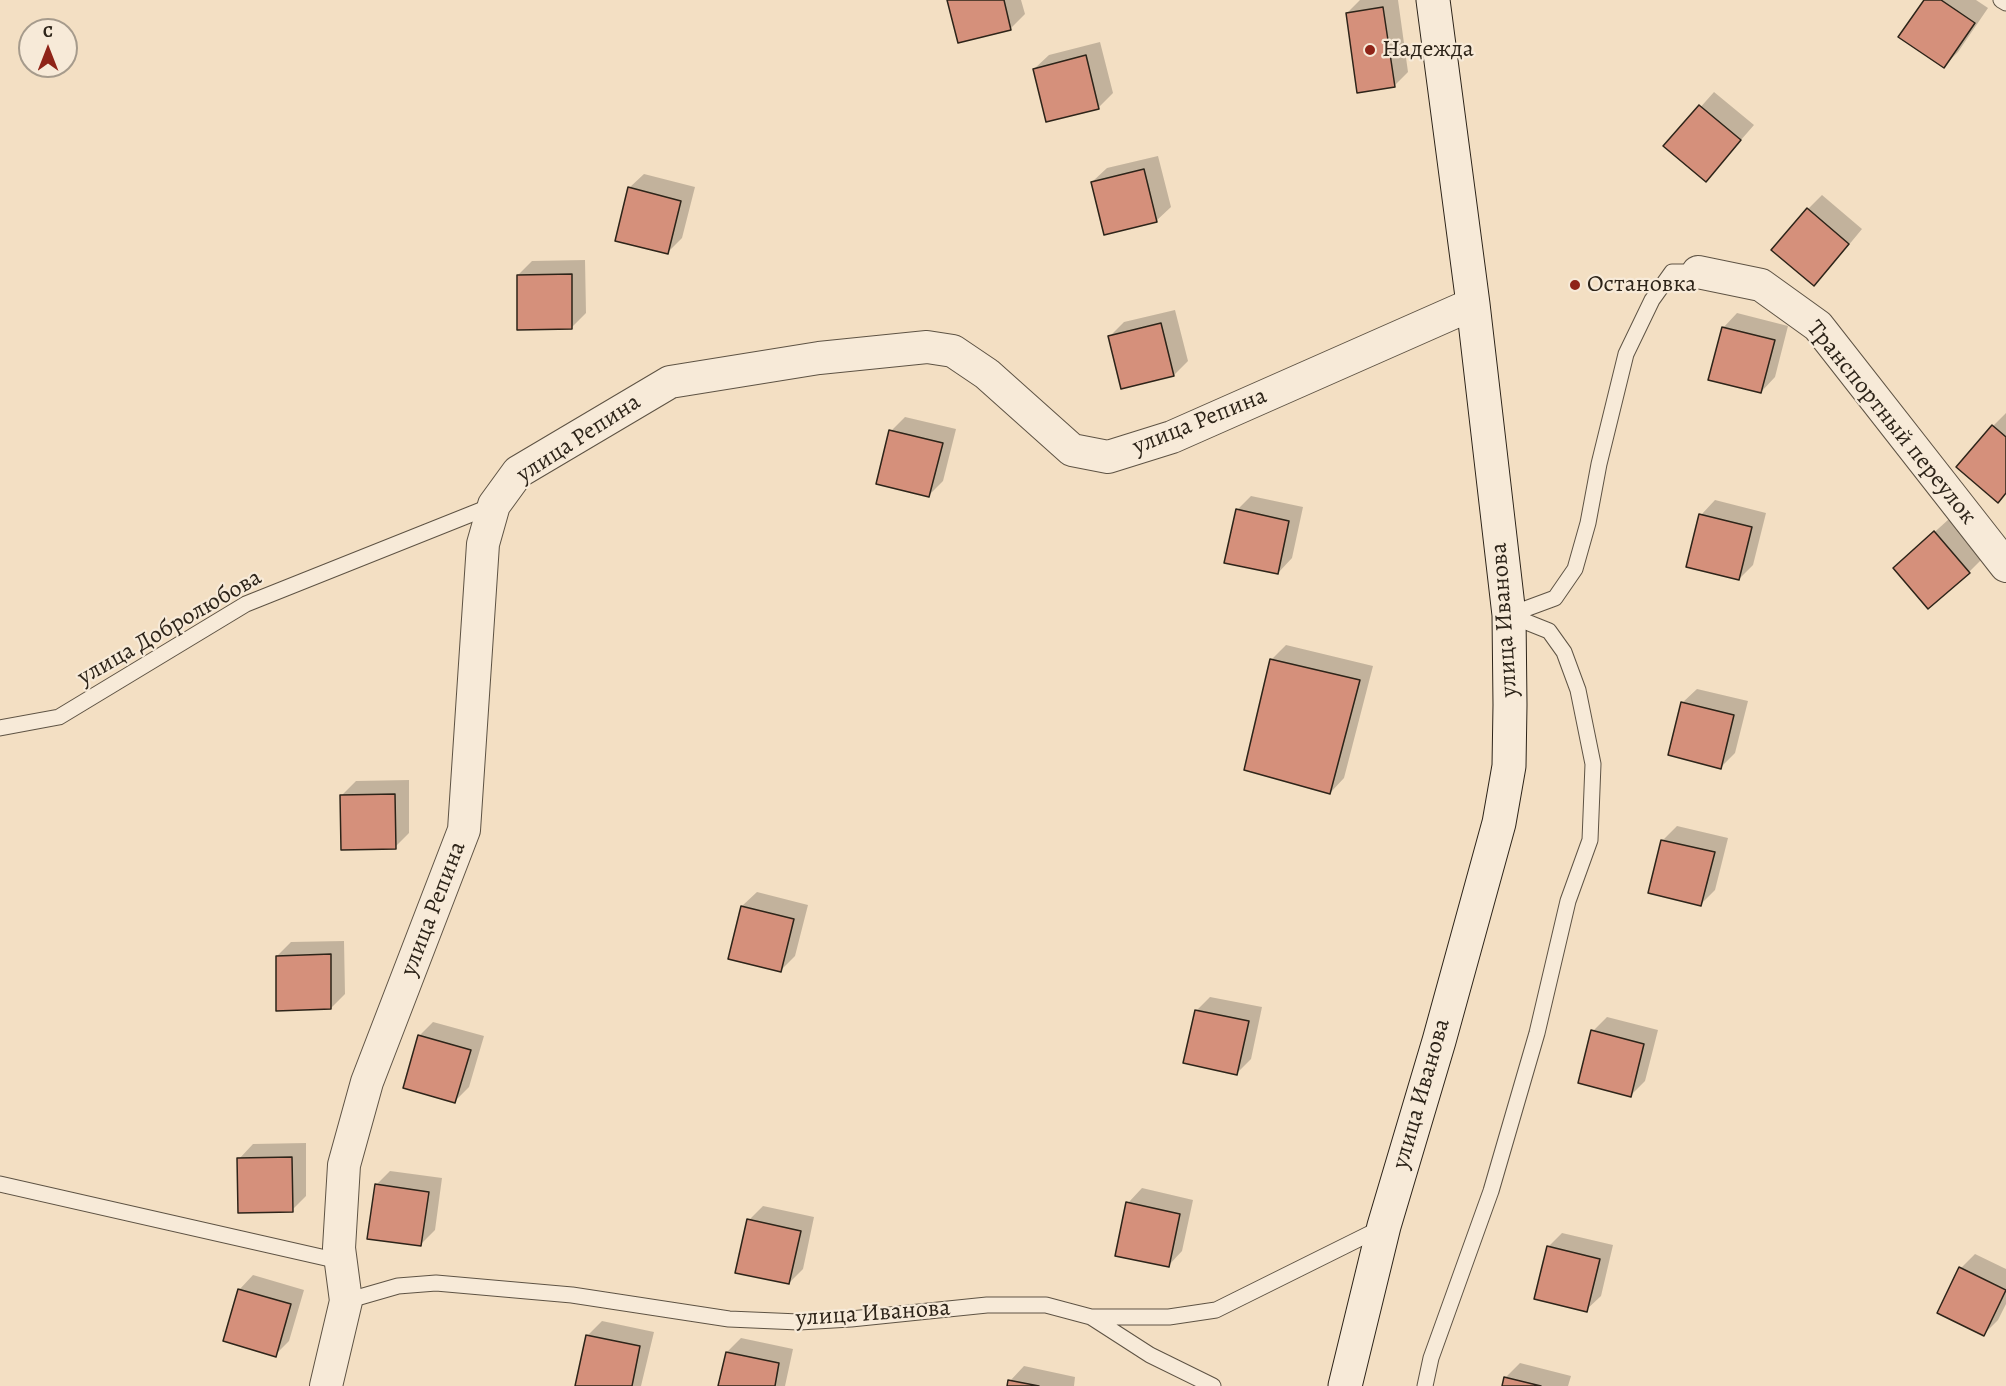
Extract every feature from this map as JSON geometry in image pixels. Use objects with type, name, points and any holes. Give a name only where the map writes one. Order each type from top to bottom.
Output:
[{"type":"street","name":"улица Иванова","points":[[1345,1386],[1383,1226],[1439,1041],[1499,823],[1509,766],[1509,615],[1473,304],[1433,0]]},
{"type":"street","name":"Транспортный переулок","points":[[1698,272],[1761,285],[1818,326],[2006,566]]},
{"type":"street","name":"улица Репина","points":[[327,1386],[346,1301],[339,1261],[344,1165],[367,1082],[464,830],[483,544],[494,505],[518,472],[670,382],[819,358],[927,347],[953,351],[987,374],[1072,450],[1108,457],[1172,437],[1473,304]]},
{"type":"lane","points":[[2001,0],[2006,3]]},
{"type":"lane","points":[[1509,615],[1555,597],[1575,569],[1588,523],[1626,354],[1652,300],[1672,272],[1698,272]]},
{"type":"lane","name":"улица Добролюбова","points":[[0,728],[59,717],[246,604],[494,505]]},
{"type":"lane","points":[[1425,1386],[1431,1358],[1491,1191],[1537,1033],[1568,901],[1590,840],[1593,764],[1578,690],[1564,652],[1549,630],[1509,615]]},
{"type":"lane","points":[[0,1184],[339,1261]]},
{"type":"lane","name":"улица Иванова","points":[[346,1301],[398,1286],[436,1283],[572,1296],[729,1319],[799,1322],[841,1320],[987,1305],[1046,1305],[1091,1317],[1169,1317],[1216,1310],[1383,1226]]},
{"type":"lane","points":[[1091,1317],[1150,1355],[1214,1386]]},
{"type":"building","points":[[947,0],[1004,0],[1011,30],[958,43]]},
{"type":"building","points":[[1924,0],[1941,0],[1975,23],[1944,68],[1898,37]]},
{"type":"building","name":"Надежда","points":[[1383,7],[1395,87],[1357,93],[1346,13]]},
{"type":"building","points":[[1086,55],[1099,109],[1046,122],[1033,69]]},
{"type":"building","points":[[1699,105],[1741,140],[1706,182],[1663,146]]},
{"type":"building","points":[[1144,169],[1157,222],[1104,235],[1091,182]]},
{"type":"building","points":[[628,187],[681,201],[668,254],[615,241]]},
{"type":"building","points":[[1807,208],[1849,244],[1814,286],[1771,250]]},
{"type":"building","points":[[572,274],[572,329],[517,330],[517,275]]},
{"type":"building","points":[[1161,323],[1174,376],[1121,389],[1108,336]]},
{"type":"building","points":[[1722,327],[1775,340],[1761,393],[1708,380]]},
{"type":"building","points":[[1992,425],[2006,437],[2006,493],[1998,503],[1956,467]]},
{"type":"building","points":[[889,430],[943,443],[929,497],[876,484]]},
{"type":"building","points":[[1236,509],[1289,521],[1278,574],[1224,563]]},
{"type":"building","points":[[1699,514],[1752,527],[1739,580],[1686,567]]},
{"type":"building","points":[[1934,531],[1970,573],[1928,609],[1893,568]]},
{"type":"building","points":[[1270,659],[1360,680],[1330,794],[1244,770]]},
{"type":"building","points":[[1681,702],[1734,715],[1721,769],[1668,755]]},
{"type":"building","points":[[395,794],[396,849],[341,850],[340,795]]},
{"type":"building","points":[[1661,840],[1715,852],[1701,906],[1648,893]]},
{"type":"building","points":[[741,906],[794,919],[781,972],[728,959]]},
{"type":"building","points":[[331,954],[331,1009],[276,1011],[276,956]]},
{"type":"building","points":[[1195,1010],[1249,1021],[1237,1075],[1183,1063]]},
{"type":"building","points":[[1591,1030],[1644,1044],[1631,1097],[1578,1083]]},
{"type":"building","points":[[418,1035],[471,1050],[455,1103],[403,1088]]},
{"type":"building","points":[[292,1157],[293,1212],[238,1213],[237,1158]]},
{"type":"building","points":[[375,1184],[429,1192],[421,1246],[367,1239]]},
{"type":"building","points":[[1126,1202],[1180,1214],[1169,1267],[1115,1256]]},
{"type":"building","points":[[747,1219],[801,1231],[789,1284],[735,1273]]},
{"type":"building","points":[[1547,1246],[1600,1259],[1587,1312],[1534,1299]]},
{"type":"building","points":[[1959,1267],[2006,1290],[1984,1336],[1937,1313]]},
{"type":"building","points":[[238,1289],[291,1304],[276,1357],[223,1341]]},
{"type":"building","points":[[586,1335],[640,1346],[632,1386],[575,1386]]},
{"type":"building","points":[[726,1352],[779,1363],[775,1386],[718,1386]]},
{"type":"building","points":[[1504,1377],[1541,1386],[1502,1386]]},
{"type":"building","points":[[1008,1380],[1039,1386],[1007,1386]]},
{"type":"place","name":"Надежда","points":[[1370,50]]},
{"type":"place","name":"Остановка","points":[[1575,285]]}]
